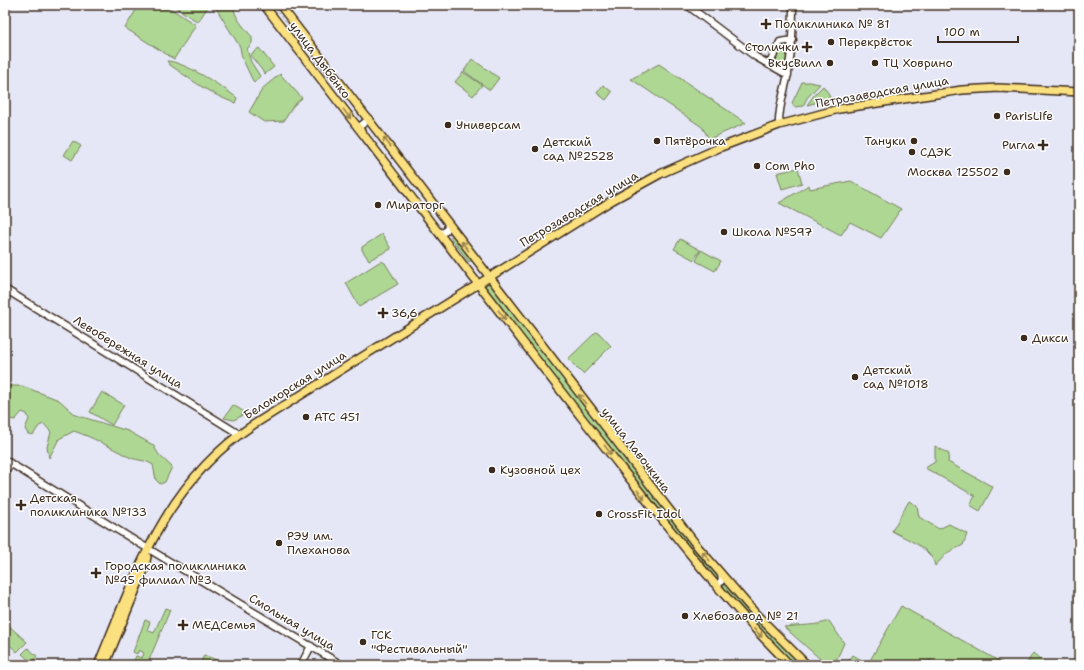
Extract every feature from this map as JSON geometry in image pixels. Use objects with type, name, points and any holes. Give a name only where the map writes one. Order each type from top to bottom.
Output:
[{"type":"main road","name":"улица Дыбенко","points":[[264,5],[478,284]]},
{"type":"main road","name":"улица Дыбенко","points":[[280,5],[489,277]]},
{"type":"main road","name":"Петрозаводская улица","points":[[489,277],[611,201],[660,174],[705,154],[779,125],[850,107],[962,90],[999,88],[1079,92]]},
{"type":"main road","name":"Беломорская улица","points":[[98,665],[138,567],[168,512],[181,492],[205,463],[239,434],[489,277]]},
{"type":"main road","name":"улица Лавочкина","points":[[489,277],[721,575],[807,665]]},
{"type":"main road","name":"улица Лавочкина","points":[[478,284],[649,505],[712,582],[790,665]]},
{"type":"main road","name":"Беломорская улица","points":[[105,665],[144,570],[149,549]]},
{"type":"street","points":[[687,5],[769,66],[788,75]]},
{"type":"street","points":[[779,125],[778,112],[788,75],[793,40],[793,5]]},
{"type":"street","points":[[769,66],[780,42],[793,40]]},
{"type":"street","points":[[358,128],[369,119]]},
{"type":"street","points":[[436,230],[442,233],[446,231],[448,226],[447,222]]},
{"type":"street","name":"Левобережная улица","points":[[5,290],[239,434]]},
{"type":"street","name":"Смольная улица","points":[[5,460],[342,665]]},
{"type":"street","points":[[5,471],[12,464]]},
{"type":"street","points":[[712,582],[716,584],[720,583],[722,579],[721,575]]},
{"type":"street","points":[[722,594],[721,590],[723,586],[727,584],[731,586]]},
{"type":"street","points":[[301,665],[311,646]]},
{"type":"green space","points":[[139,5],[165,5],[196,25],[174,59],[125,28]]},
{"type":"green space","points":[[172,5],[209,5],[198,22]]},
{"type":"green space","points":[[214,5],[222,5],[223,8],[234,5],[237,18],[252,37],[252,43],[247,49],[251,62],[260,76],[254,83],[242,58],[240,47]]},
{"type":"green space","points":[[789,44],[785,67],[774,63],[778,51]]},
{"type":"green space","points":[[259,48],[274,67],[265,74],[250,55]]},
{"type":"green space","points":[[472,59],[499,78],[490,90],[464,71]]},
{"type":"green space","points":[[167,61],[183,65],[214,82],[237,98],[235,103],[218,96],[201,86],[170,65]]},
{"type":"green space","points":[[659,64],[746,123],[709,139],[702,127],[631,79]]},
{"type":"green space","points":[[463,72],[482,85],[473,96],[455,82]]},
{"type":"green space","points":[[280,74],[302,98],[293,106],[284,121],[264,122],[249,112],[263,88]]},
{"type":"green space","points":[[802,82],[820,84],[807,98],[803,106],[794,107],[792,103]]},
{"type":"green space","points":[[603,85],[612,92],[606,100],[597,93]]},
{"type":"green space","points":[[823,86],[829,94],[830,99],[807,105],[814,95]]},
{"type":"green space","points":[[73,141],[81,146],[72,160],[64,155]]},
{"type":"green space","points":[[798,168],[802,183],[782,189],[777,173]]},
{"type":"green space","points":[[851,181],[901,209],[881,238],[850,222],[841,235],[779,203],[809,185],[810,189]]},
{"type":"green space","points":[[382,234],[391,249],[369,260],[362,250],[362,247]]},
{"type":"green space","points":[[453,235],[472,260],[469,262],[450,237]]},
{"type":"green space","points":[[680,239],[700,250],[694,260],[674,249]]},
{"type":"green space","points":[[701,250],[721,261],[715,271],[696,261]]},
{"type":"green space","points":[[381,261],[385,263],[398,284],[359,307],[346,283]]},
{"type":"green space","points":[[489,277],[698,547],[807,665],[790,665],[722,594],[478,284]]},
{"type":"green space","points":[[596,332],[599,333],[611,346],[583,374],[568,359]]},
{"type":"green space","points":[[5,386],[22,386],[59,400],[76,415],[128,431],[153,445],[159,455],[172,467],[165,482],[160,484],[156,480],[153,465],[150,463],[130,458],[95,439],[74,431],[59,439],[49,458],[47,447],[51,432],[44,424],[39,426],[33,435],[28,434],[25,429],[29,419],[27,414],[22,412],[15,420],[9,419],[8,414],[10,409],[5,406]]},
{"type":"green space","points":[[102,392],[124,405],[112,425],[90,412]]},
{"type":"green space","points":[[233,405],[246,413],[234,420],[224,418]]},
{"type":"green space","points":[[935,446],[949,454],[948,462],[993,487],[980,511],[970,505],[975,496],[925,468],[935,462]]},
{"type":"green space","points":[[909,501],[917,506],[919,517],[939,529],[949,524],[967,534],[963,545],[947,553],[935,566],[933,560],[924,549],[892,531]]},
{"type":"green space","points":[[901,606],[1006,665],[934,665],[931,660],[916,665],[846,665],[853,655],[868,664]]},
{"type":"green space","points":[[165,608],[170,610],[147,665],[132,665],[136,656],[142,658],[144,653],[139,650],[137,654],[133,652],[145,620],[150,622],[147,630],[154,633]]},
{"type":"green space","points":[[829,621],[844,643],[835,663],[827,665],[784,627],[813,625]]},
{"type":"green space","points":[[7,624],[27,642],[17,652],[5,640],[5,626]]},
{"type":"green space","points":[[28,648],[37,656],[32,663],[22,654]]},
{"type":"green space","points":[[1033,653],[1047,665],[1026,665]]},
{"type":"green space","points":[[204,655],[219,661],[217,665],[200,665]]},
{"type":"place","name":"Поликлиника № 81","points":[[766,24]]},
{"type":"place","name":"Перекрёсток","points":[[831,42]]},
{"type":"place","name":"Столички","points":[[807,47]]},
{"type":"place","name":"ВкусВилл","points":[[830,63]]},
{"type":"place","name":"ТЦ Ховрино","points":[[875,63]]},
{"type":"place","name":"ParisLife","points":[[997,116]]},
{"type":"place","name":"Универсам","points":[[448,125]]},
{"type":"place","name":"Пятёрочка","points":[[657,141]]},
{"type":"place","name":"Тануки","points":[[914,141]]},
{"type":"place","name":"Ригла","points":[[1043,145]]},
{"type":"place","name":"Детский сад №2528","points":[[535,149]]},
{"type":"place","name":"СДЭК","points":[[912,152]]},
{"type":"place","name":"Com Pho","points":[[757,166]]},
{"type":"place","name":"Москва 125502","points":[[1007,172]]},
{"type":"place","name":"Мираторг","points":[[378,205]]},
{"type":"place","name":"Школа №597","points":[[724,232]]},
{"type":"place","name":"36,6","points":[[383,313]]},
{"type":"place","name":"Дикси","points":[[1024,338]]},
{"type":"place","name":"Детский сад №1018","points":[[855,377]]},
{"type":"place","name":"АТС 451","points":[[306,417]]},
{"type":"place","name":"Кузовной цех","points":[[492,470]]},
{"type":"place","name":"Детская поликлиника №133","points":[[21,505]]},
{"type":"place","name":"CrossFit Idol","points":[[599,514]]},
{"type":"place","name":"РЭУ им. Плеханова","points":[[279,543]]},
{"type":"place","name":"Городская поликлиника №45 филиал №3","points":[[96,573]]},
{"type":"place","name":"Хлебозавод № 21","points":[[685,616]]},
{"type":"place","name":"МЕДСемья","points":[[183,625]]},
{"type":"place","name":"ГСК \"Фестивальный\"","points":[[363,642]]}]
